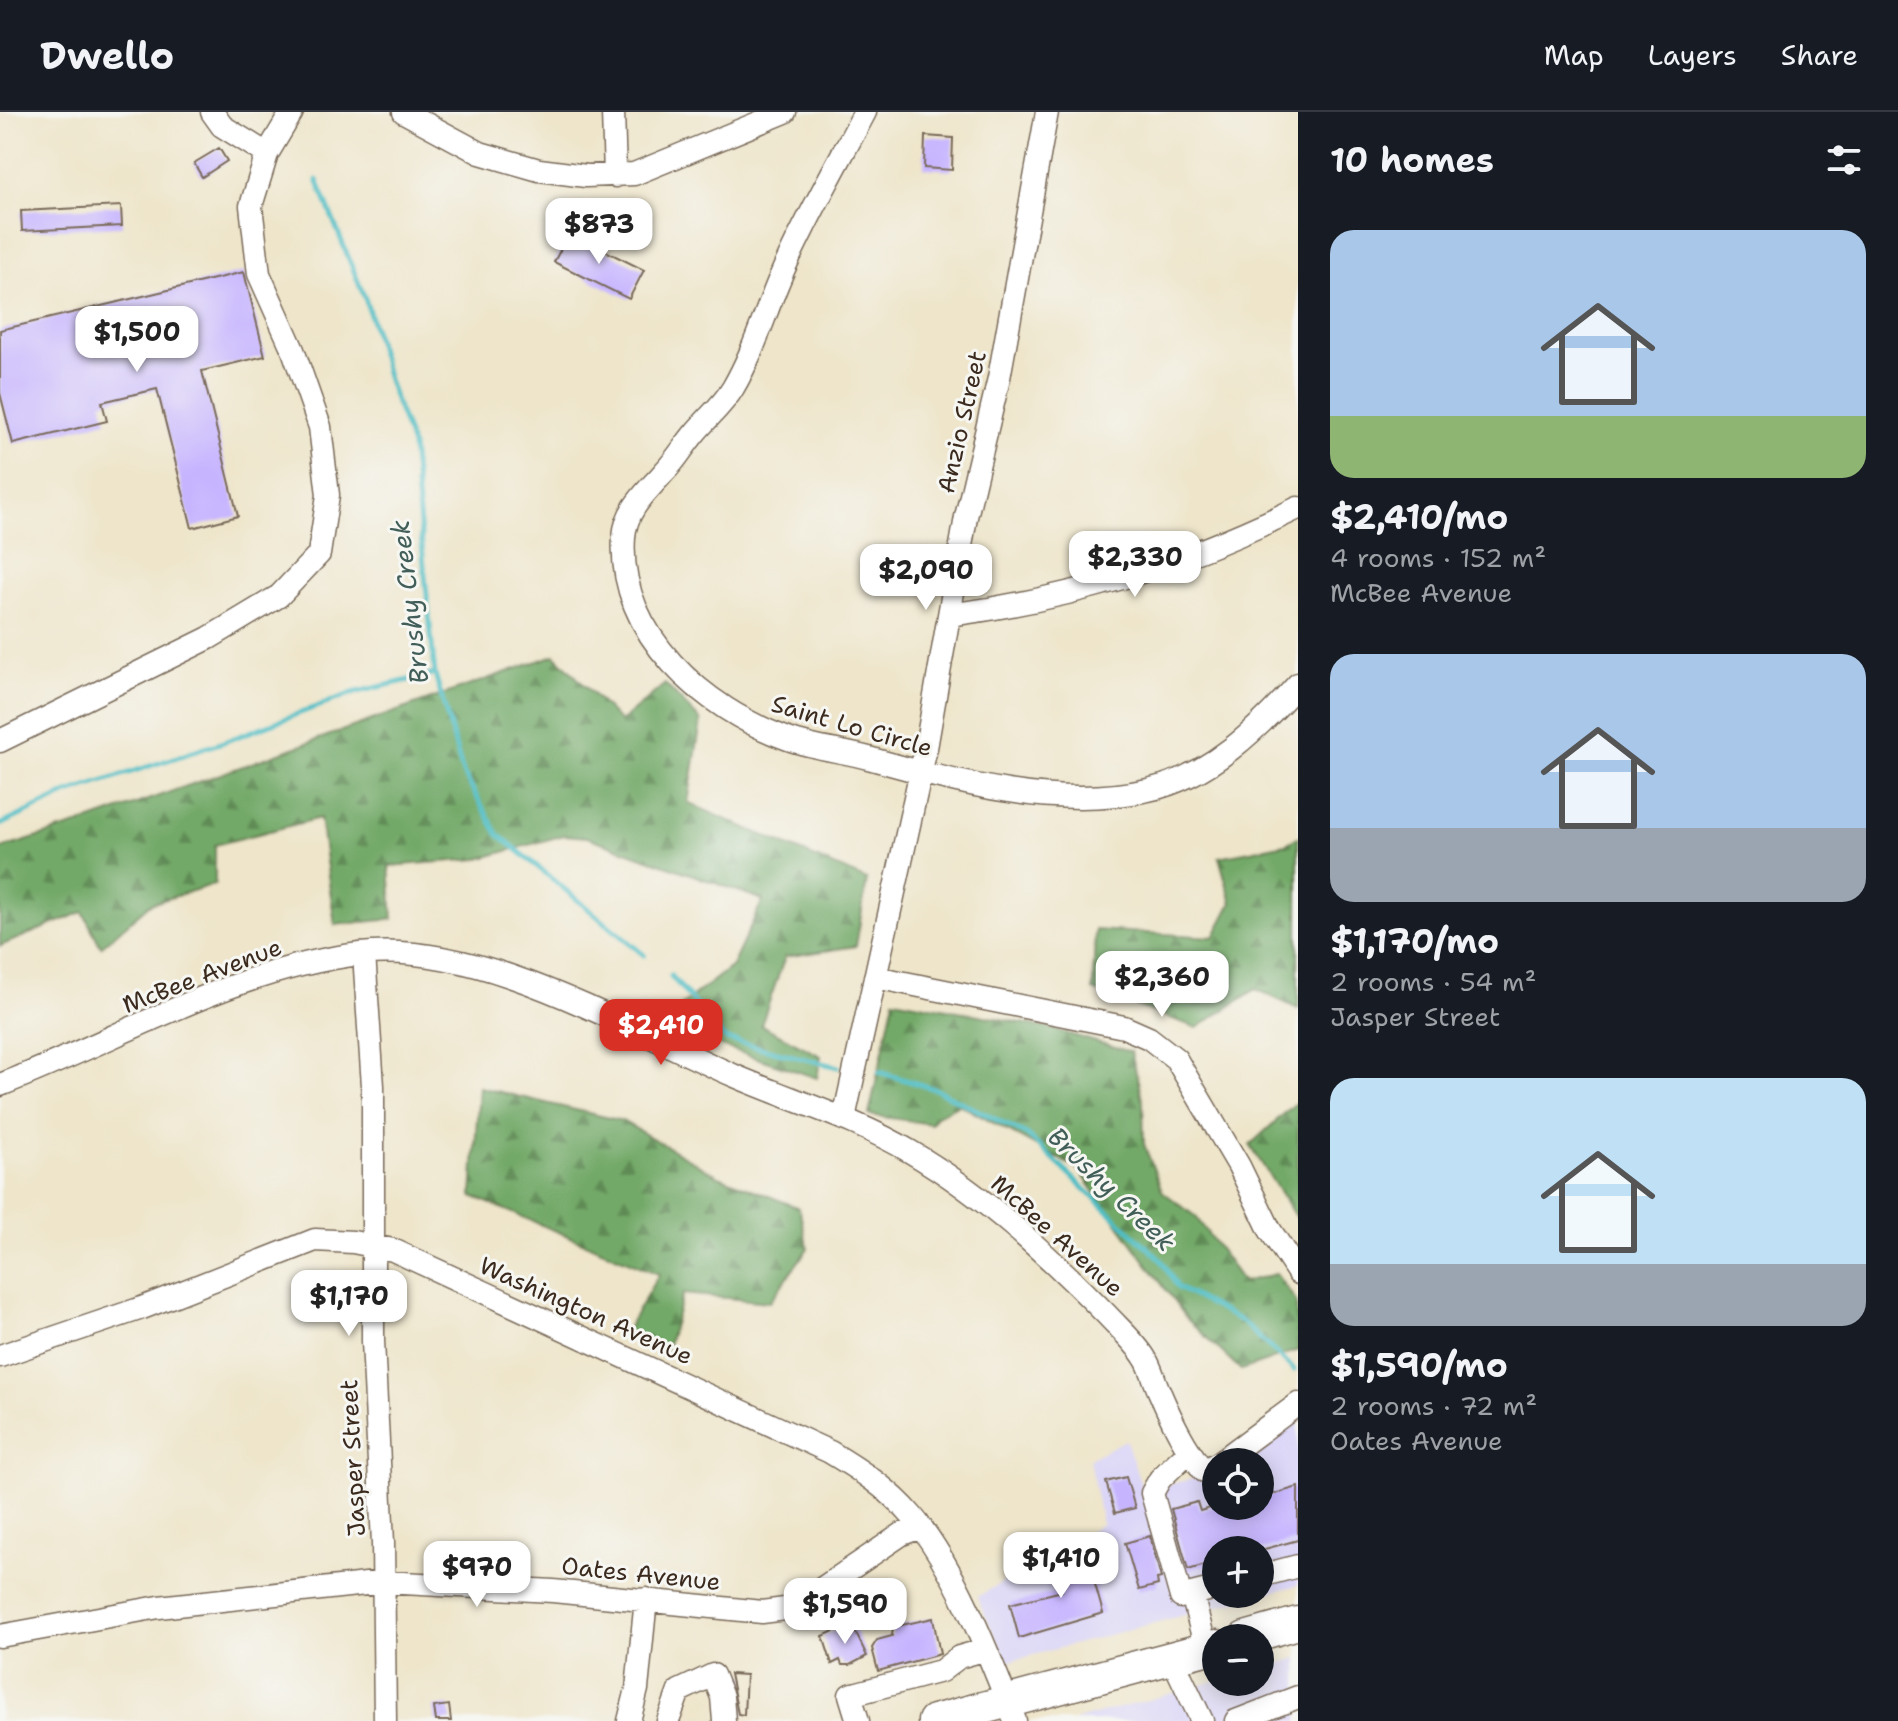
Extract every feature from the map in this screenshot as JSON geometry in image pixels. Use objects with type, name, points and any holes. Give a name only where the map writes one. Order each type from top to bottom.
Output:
[{"type":"highway","points":[[1274,1630],[1298,1623]]},
{"type":"highway","points":[[934,1721],[1011,1711],[1202,1650]]},
{"type":"street","points":[[212,112],[222,126],[267,154]]},
{"type":"street","points":[[0,741],[209,638],[279,596],[319,554],[328,495],[320,427],[293,350],[259,274],[251,206],[267,154],[292,112]]},
{"type":"street","points":[[404,112],[480,153],[539,170],[586,176],[634,174],[785,112]]},
{"type":"street","points":[[613,112],[615,176]]},
{"type":"street","name":"Saint Lo Circle","points":[[865,112],[788,259],[732,390],[665,472],[639,496],[623,533],[625,579],[643,625],[670,663],[745,721],[791,741],[920,773],[1057,795],[1149,790],[1183,778],[1222,755],[1264,722],[1298,684]]},
{"type":"street","name":"Anzio Street","points":[[844,1118],[920,773],[966,517],[1021,271],[1047,112]]},
{"type":"street","points":[[949,615],[1003,608],[1156,570],[1298,508]]},
{"type":"street","name":"McBee Avenue","points":[[0,1085],[257,978],[317,961],[364,954],[405,954],[510,976],[625,1023],[738,1077],[844,1118],[910,1151],[970,1192],[1015,1227],[1108,1316],[1145,1358],[1188,1452],[1202,1460]]},
{"type":"street","name":"Jasper Street","points":[[364,954],[373,1086],[371,1245],[384,1582],[385,1721]]},
{"type":"street","points":[[875,977],[1124,1027],[1149,1038],[1176,1059],[1239,1166],[1270,1230],[1298,1273]]},
{"type":"street","name":"Washington Avenue","points":[[0,1356],[142,1308],[315,1240],[393,1250],[830,1452],[868,1475],[921,1527],[952,1579],[1011,1711]]},
{"type":"street","points":[[1238,1448],[1298,1404]]},
{"type":"street","points":[[1188,1452],[1160,1479],[1152,1493],[1181,1597],[1202,1592]]},
{"type":"street","name":"Oates Avenue","points":[[0,1636],[159,1607],[384,1582],[444,1583],[646,1599],[762,1612],[793,1608],[902,1534],[921,1527]]},
{"type":"street","points":[[1274,1572],[1298,1566]]},
{"type":"street","points":[[1192,1594],[1203,1624]]},
{"type":"street","points":[[629,1721],[637,1689],[646,1599]]},
{"type":"street","points":[[858,1721],[850,1695],[941,1671],[959,1657],[984,1650]]},
{"type":"street","points":[[1172,1658],[1202,1721]]},
{"type":"street","points":[[668,1721],[679,1691],[713,1675],[722,1697],[724,1721]]},
{"type":"street","points":[[1236,1721],[1298,1697]]},
{"type":"shaded area","points":[[1298,1413],[1298,1585],[1274,1591],[1274,1536],[1202,1536],[1202,1608],[1211,1608],[1007,1662],[977,1597],[1102,1524],[1089,1459],[1126,1440],[1143,1491],[1202,1476],[1202,1520],[1274,1520],[1274,1448],[1252,1448]]},
{"type":"shaded area","points":[[1298,1658],[1298,1721],[1073,1721],[1202,1685],[1202,1696],[1274,1696],[1274,1665]]},
{"type":"green space","points":[[555,655],[620,722],[665,684],[701,721],[688,803],[867,880],[856,946],[785,957],[761,1025],[821,1056],[817,1078],[706,1041],[681,1006],[732,966],[763,900],[587,837],[564,835],[479,859],[389,866],[393,919],[335,925],[320,818],[215,845],[215,884],[150,904],[101,947],[83,912],[0,946],[0,849],[80,824]]},
{"type":"green space","points":[[1298,837],[1298,1009],[1256,989],[1197,1028],[1093,990],[1095,930],[1214,937],[1232,903],[1219,857],[1286,844]]},
{"type":"green space","points":[[894,999],[1048,1028],[1131,1052],[1143,1102],[1144,1144],[1162,1191],[1196,1217],[1243,1282],[1276,1274],[1296,1301],[1298,1350],[1241,1370],[1188,1320],[1078,1169],[959,1104],[936,1116],[931,1124],[869,1115]]},
{"type":"green space","points":[[479,1087],[622,1121],[719,1176],[799,1208],[808,1248],[770,1302],[683,1294],[665,1354],[625,1332],[659,1274],[472,1196]]},
{"type":"green space","points":[[1298,1101],[1298,1221],[1250,1145]]},
{"type":"building","points":[[925,136],[953,138],[952,170],[924,168]]},
{"type":"building","points":[[219,148],[227,161],[202,177],[194,163]]},
{"type":"building","points":[[121,206],[122,226],[22,231],[21,211]]},
{"type":"building","points":[[569,233],[644,270],[629,299],[554,262]]},
{"type":"building","points":[[244,272],[265,356],[202,371],[238,516],[192,528],[157,389],[102,402],[107,421],[13,444],[0,393],[0,330]]},
{"type":"building","points":[[1126,1477],[1135,1508],[1115,1513],[1106,1482]]},
{"type":"building","points":[[1298,1487],[1298,1540],[1274,1546],[1274,1536],[1202,1536],[1202,1566],[1188,1570],[1171,1509],[1197,1502],[1202,1510],[1202,1520],[1274,1520],[1274,1494]]},
{"type":"building","points":[[1150,1536],[1161,1578],[1157,1579],[1158,1585],[1139,1590],[1125,1543]]},
{"type":"building","points":[[1086,1552],[1103,1613],[1019,1638],[1010,1604],[1062,1591],[1054,1561]]},
{"type":"building","points":[[933,1618],[940,1654],[878,1671],[872,1648],[877,1640],[892,1636],[893,1627]]},
{"type":"building","points":[[851,1623],[867,1656],[850,1665],[842,1665],[840,1660],[832,1664],[823,1636]]},
{"type":"building","points":[[730,1674],[746,1675],[744,1715],[738,1714]]},
{"type":"building","points":[[449,1705],[451,1721],[436,1721],[434,1707]]},
{"type":"waterway","name":"Brushy Creek","points":[[317,180],[366,301],[389,383],[412,446],[435,674],[463,773],[498,834],[644,955]]},
{"type":"waterway","points":[[0,825],[68,793],[226,741],[353,693],[435,674]]},
{"type":"waterway","name":"Brushy Creek","points":[[671,976],[725,1039],[838,1067]]},
{"type":"waterway","name":"Brushy Creek","points":[[879,1072],[935,1089],[1027,1135],[1161,1260],[1178,1288],[1241,1321],[1294,1370]]}]
